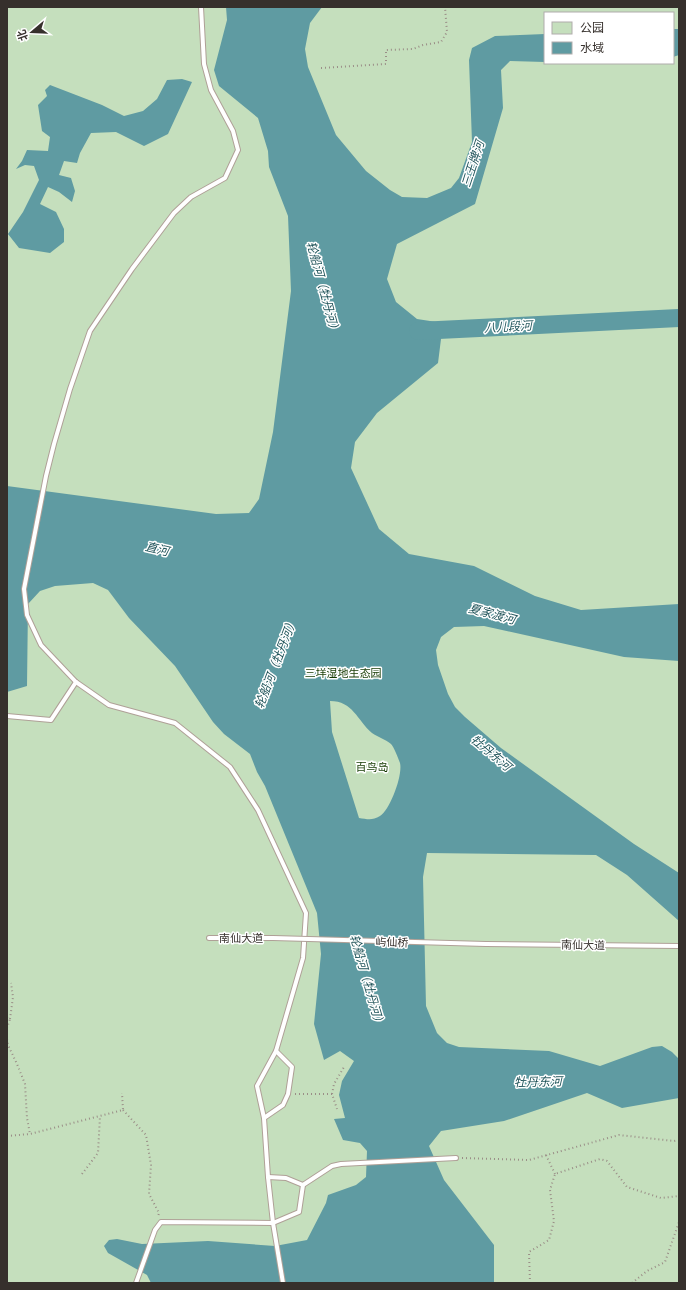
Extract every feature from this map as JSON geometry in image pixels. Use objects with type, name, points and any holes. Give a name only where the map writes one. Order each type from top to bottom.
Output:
[{"type":"lane","points":[[201,7],[204,64],[211,90],[233,130],[238,150],[225,178],[191,197],[174,213],[132,269],[90,331],[70,389],[54,444],[46,476],[24,588],[27,615],[41,645],[76,682],[109,705],[175,723],[230,767],[258,810],[306,913],[303,958],[276,1051],[256,1086],[264,1118],[273,1223],[283,1283]]},
{"type":"lane","points":[[7,716],[51,720],[76,682]]},
{"type":"lane","name":"南仙大道","points":[[209,938],[273,938]]},
{"type":"lane","name":"屿仙桥","points":[[273,938],[486,944]]},
{"type":"lane","name":"南仙大道","points":[[486,944],[679,946]]},
{"type":"lane","points":[[264,1118],[283,1105],[288,1094],[292,1066],[276,1051]]},
{"type":"lane","points":[[136,1283],[155,1230],[161,1222],[273,1223],[299,1212],[303,1185],[332,1166],[341,1164],[456,1158]]},
{"type":"lane","points":[[268,1177],[286,1178],[303,1185]]},
{"type":"path","points":[[321,68],[386,64],[386,50],[413,49],[423,45],[441,42],[447,32],[445,7]]},
{"type":"path","points":[[7,1028],[12,997],[11,983]]},
{"type":"path","points":[[7,1039],[8,1046],[25,1084],[27,1118],[30,1134]]},
{"type":"path","points":[[337,1109],[332,1094],[334,1084],[344,1067]]},
{"type":"path","points":[[122,1093],[123,1110],[146,1135],[151,1165],[149,1194],[159,1213],[155,1230]]},
{"type":"path","points":[[288,1094],[332,1094]]},
{"type":"path","points":[[7,1136],[30,1134],[123,1110]]},
{"type":"path","points":[[82,1174],[98,1153],[100,1116]]},
{"type":"path","points":[[456,1158],[529,1160],[618,1135],[674,1141],[679,1140]]},
{"type":"path","points":[[530,1283],[530,1252],[549,1240],[554,1221],[550,1190],[555,1174],[546,1155]]},
{"type":"path","points":[[555,1174],[600,1159],[607,1161],[627,1187],[661,1198],[679,1196]]},
{"type":"path","points":[[632,1283],[648,1271],[665,1262],[679,1222]]},
{"type":"green space","name":"三垟湿地生态园","points":[[7,7],[679,7],[679,1283],[7,1283]]},
{"type":"water","points":[[226,7],[322,7],[310,23],[305,49],[308,67],[336,135],[366,171],[390,190],[402,197],[427,198],[451,188],[459,178],[472,142],[469,60],[472,48],[495,36],[544,34],[544,62],[510,61],[501,70],[503,108],[475,204],[397,244],[387,279],[396,302],[417,319],[443,323],[438,363],[377,413],[355,442],[351,468],[379,529],[409,554],[474,566],[535,596],[581,610],[679,604],[679,661],[624,657],[484,626],[454,627],[441,637],[436,650],[438,665],[448,694],[455,707],[465,717],[501,748],[634,844],[679,873],[679,921],[627,875],[596,855],[427,853],[423,877],[426,1006],[437,1033],[447,1043],[459,1047],[549,1051],[600,1066],[652,1047],[662,1046],[672,1052],[679,1059],[679,1098],[622,1108],[587,1093],[504,1121],[441,1131],[429,1146],[444,1180],[494,1245],[494,1283],[151,1283],[147,1275],[108,1253],[104,1246],[109,1240],[117,1239],[142,1244],[208,1241],[275,1246],[307,1240],[326,1203],[328,1195],[356,1185],[366,1177],[367,1151],[360,1143],[343,1140],[334,1119],[345,1118],[339,1095],[342,1081],[354,1061],[340,1051],[324,1060],[314,1024],[321,954],[317,913],[265,786],[257,772],[250,754],[224,734],[213,722],[175,666],[129,618],[108,590],[93,583],[55,586],[40,591],[28,604],[27,686],[7,692],[7,486],[216,514],[249,513],[259,499],[273,432],[291,291],[288,216],[269,167],[268,151],[258,118],[219,86],[214,70],[227,20]],"holes":[[[330,701],[344,704],[354,712],[372,733],[391,744],[400,763],[400,776],[392,800],[384,812],[374,819],[359,818],[332,732]]]},
{"type":"water","points":[[674,29],[679,29],[679,55],[674,57]]},
{"type":"water","points":[[182,79],[192,82],[168,134],[144,146],[116,132],[91,133],[80,153],[77,163],[64,161],[59,175],[71,178],[75,191],[72,202],[59,192],[48,187],[40,204],[56,212],[64,229],[64,242],[50,253],[19,248],[8,234],[23,212],[39,180],[34,166],[25,165],[16,169],[27,150],[48,151],[50,137],[42,131],[38,105],[47,96],[45,90],[50,85],[102,105],[124,116],[143,111],[157,99],[167,80]]},
{"type":"waterway","name":"八儿段河","points":[[418,331],[679,318]]},
{"type":"water label","name":"三王牌河","points":[[473,164]]},
{"type":"water label","name":"轮船河（牡丹河）","points":[[323,288]]},
{"type":"water label","name":"直河","points":[[157,549]]},
{"type":"water label","name":"夏家渡河","points":[[492,614]]},
{"type":"water label","name":"轮船河（牡丹河）","points":[[276,663]]},
{"type":"water label","name":"牡丹东河","points":[[491,753]]},
{"type":"water label","name":"轮船河（牡丹河）","points":[[367,981]]},
{"type":"water label","name":"牡丹东河","points":[[538,1082]]},
{"type":"park label","name":"百鸟岛","points":[[372,767]]}]
